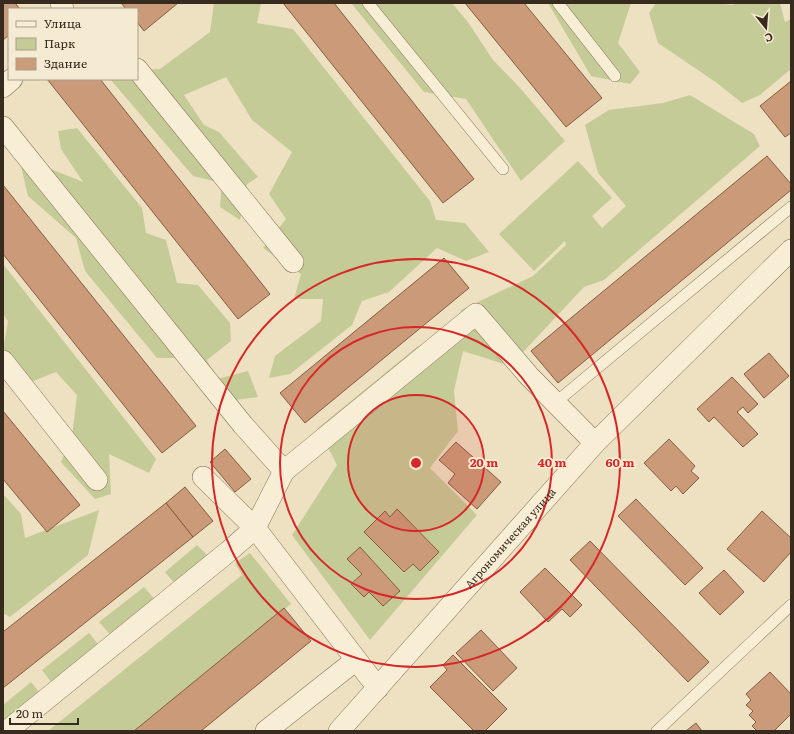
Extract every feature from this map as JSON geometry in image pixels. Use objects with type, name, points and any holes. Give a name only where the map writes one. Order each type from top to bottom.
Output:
[{"type":"street","points":[[138,70],[293,262]]},
{"type":"street","points":[[3,127],[243,425],[284,471]]},
{"type":"street","name":"Агрономическая улица","points":[[339,731],[594,443],[791,250]]},
{"type":"street","points":[[7,731],[229,551],[255,528],[284,471],[476,314],[529,376],[594,443]]},
{"type":"street","points":[[3,360],[97,480]]},
{"type":"street","points":[[203,477],[255,528],[378,688]]},
{"type":"street","points":[[266,731],[356,660]]},
{"type":"lane","points":[[368,3],[503,169]]},
{"type":"lane","points":[[558,3],[615,76]]},
{"type":"lane","points":[[556,403],[791,207]]},
{"type":"lane","points":[[656,731],[791,605]]},
{"type":"green space","points":[[214,3],[261,3],[257,23],[293,29],[430,201],[436,220],[465,223],[489,252],[466,261],[437,248],[389,292],[362,301],[352,325],[290,374],[269,378],[275,356],[321,321],[323,299],[294,299],[301,274],[263,248],[286,219],[269,194],[292,152],[252,120],[226,77],[184,95],[204,125],[219,132],[258,177],[247,184],[240,220],[220,207],[222,183],[193,176],[111,80],[138,80],[138,70],[160,69],[210,32]]},
{"type":"green space","points":[[351,3],[452,3],[468,22],[493,60],[521,89],[565,141],[521,181],[466,99],[424,92]]},
{"type":"green space","points":[[548,3],[631,3],[618,43],[640,72],[630,84],[591,76]]},
{"type":"green space","points":[[656,3],[715,3],[733,5],[733,3],[780,3],[785,22],[791,19],[791,69],[760,95],[742,103],[717,83],[658,43],[649,13]]},
{"type":"green space","points":[[690,95],[754,134],[760,146],[604,280],[584,287],[510,366],[463,351],[454,391],[458,431],[430,468],[477,515],[370,640],[292,535],[337,465],[318,428],[418,346],[456,344],[461,310],[533,276],[566,245],[565,241],[534,271],[499,234],[578,161],[612,198],[592,216],[602,228],[626,206],[598,173],[585,125],[609,110],[663,103]]},
{"type":"green space","points":[[77,128],[142,208],[146,233],[166,240],[177,283],[198,285],[230,323],[231,341],[207,360],[217,379],[248,371],[258,397],[213,403],[178,358],[157,358],[85,271],[76,238],[28,196],[17,149],[33,147],[41,165],[83,182],[61,149],[58,131]]},
{"type":"green space","points":[[3,264],[156,459],[149,473],[109,454],[111,494],[95,499],[61,462],[72,437],[77,395],[56,372],[28,383],[3,350],[8,321],[3,314]]},
{"type":"green space","points":[[3,494],[21,514],[25,538],[99,510],[88,555],[10,617],[3,613]]},
{"type":"green space","points":[[197,545],[208,556],[175,584],[165,572]]},
{"type":"green space","points":[[250,553],[291,604],[135,731],[48,731],[242,575],[235,563]]},
{"type":"green space","points":[[144,587],[157,602],[113,638],[99,622]]},
{"type":"green space","points":[[89,633],[101,648],[54,686],[42,670]]},
{"type":"green space","points":[[31,682],[42,696],[3,727],[3,705]]},
{"type":"building","points":[[3,3],[15,3],[19,8],[8,8],[8,36],[3,40]]},
{"type":"building","points":[[121,3],[178,3],[144,31],[138,23],[138,8],[125,8]]},
{"type":"building","points":[[283,3],[334,3],[474,179],[443,203]]},
{"type":"building","points":[[465,3],[524,3],[602,98],[566,127]]},
{"type":"building","points":[[48,80],[101,80],[270,294],[238,319]]},
{"type":"building","points":[[791,81],[791,133],[785,137],[760,106]]},
{"type":"building","points":[[767,156],[791,184],[791,190],[558,383],[531,351]]},
{"type":"building","points":[[3,185],[196,426],[162,453],[3,254]]},
{"type":"building","points":[[444,258],[469,288],[305,423],[280,393]]},
{"type":"building","points":[[769,353],[789,376],[764,398],[744,374]]},
{"type":"building","points":[[732,377],[758,404],[748,413],[743,407],[737,412],[758,434],[743,447],[714,417],[709,422],[697,409]]},
{"type":"building","points":[[3,411],[80,505],[47,532],[3,479]]},
{"type":"building","points":[[669,439],[695,466],[691,471],[699,478],[683,494],[676,486],[671,491],[644,463]]},
{"type":"building","points":[[456,442],[501,482],[477,509],[448,483],[455,474],[439,460]]},
{"type":"building","points":[[225,449],[251,479],[235,492],[210,462]]},
{"type":"building","points":[[185,487],[213,521],[193,537],[166,503]]},
{"type":"building","points":[[636,499],[703,568],[685,585],[618,516]]},
{"type":"building","points":[[166,503],[193,537],[3,688],[3,632]]},
{"type":"building","points":[[397,509],[439,552],[420,571],[413,564],[404,572],[364,532],[385,511],[390,517]]},
{"type":"building","points":[[762,511],[791,538],[791,552],[764,582],[727,549]]},
{"type":"building","points":[[590,541],[709,662],[688,682],[570,560]]},
{"type":"building","points":[[360,547],[400,591],[383,606],[369,592],[364,597],[351,584],[362,574],[347,559]]},
{"type":"building","points":[[545,568],[582,605],[570,617],[562,609],[548,622],[520,592]]},
{"type":"building","points":[[724,570],[744,592],[720,615],[699,593]]},
{"type":"building","points":[[284,608],[311,641],[201,731],[134,731]]},
{"type":"building","points":[[481,630],[517,668],[493,691],[456,653]]},
{"type":"building","points":[[453,655],[507,709],[485,731],[474,731],[430,687],[447,670],[443,665]]},
{"type":"building","points":[[770,672],[791,694],[791,714],[774,731],[757,731],[752,726],[756,722],[749,715],[753,711],[746,705],[751,700],[746,694]]},
{"type":"building","points":[[696,723],[702,731],[686,731]]}]
